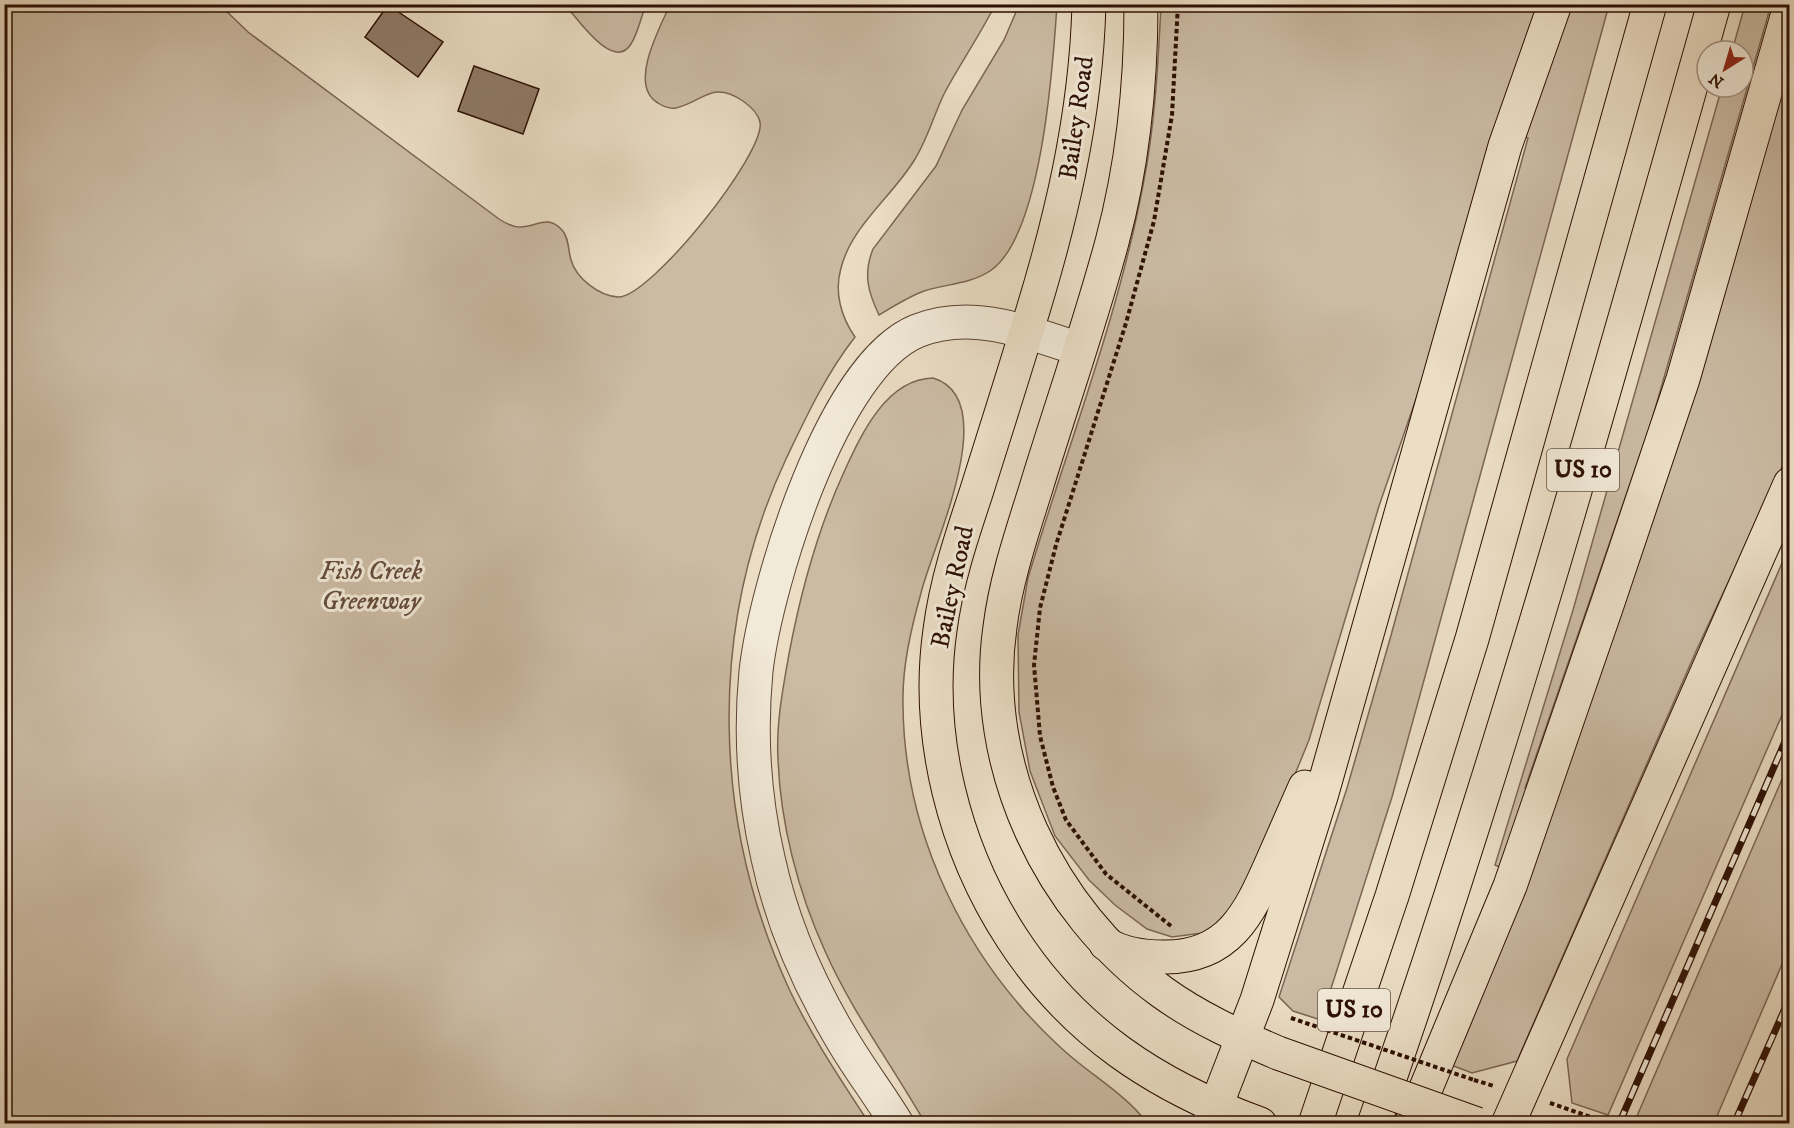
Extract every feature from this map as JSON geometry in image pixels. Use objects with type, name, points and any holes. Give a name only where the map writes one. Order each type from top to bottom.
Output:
[{"type":"main road","name":"Bailey Road","points":[[1089,4],[1086,72],[1074,158],[1054,240],[958,548],[944,601],[935,698],[945,774],[965,842],[988,896],[1002,923],[1043,981],[1089,1028],[1212,1116],[1257,1123]]},
{"type":"main road","name":"Bailey Road","points":[[1142,4],[1139,84],[1126,180],[1112,243],[1007,588],[999,628],[997,682],[1006,753],[1025,816],[1036,842],[1061,887],[1106,944],[1162,993],[1244,1039],[1477,1124]]},
{"type":"main road","points":[[1212,1116],[1244,1039],[1322,793],[1505,146],[1555,4]]},
{"type":"main road","name":"US 10","points":[[1315,1124],[1392,896],[1472,639],[1650,4]]},
{"type":"main road","name":"US 10","points":[[1374,1124],[1440,933],[1510,714],[1571,512],[1714,4]]},
{"type":"main road","points":[[1411,1124],[1514,876],[1608,602],[1683,379],[1790,6]]},
{"type":"main road","points":[[1508,1124],[1790,483]]},
{"type":"main road","points":[[1106,944],[1136,955],[1186,955],[1219,942],[1241,923],[1253,904],[1298,802],[1364,640]]},
{"type":"street","points":[[897,1124],[840,1036],[810,981],[787,922],[768,859],[756,785],[754,734],[756,669],[771,594],[795,516],[824,450],[869,370],[900,340],[931,326],[971,321],[1027,332],[1079,349]]},
{"type":"path","points":[[1126,323],[1044,588],[1035,648],[1036,710],[1053,787],[1077,837],[1121,888],[1174,928]]},
{"type":"path","points":[[1291,1018],[1474,1080]]},
{"type":"path","points":[[1583,1113],[1611,1124]]},
{"type":"green space","name":"Fish Creek Greenway","points":[[5,4],[220,5],[248,32],[499,219],[517,227],[542,222],[557,225],[566,236],[571,260],[583,279],[596,290],[618,297],[634,291],[655,274],[703,222],[745,163],[757,138],[760,122],[756,113],[748,105],[723,92],[708,94],[676,108],[662,106],[649,95],[646,71],[649,57],[653,42],[670,5],[995,5],[945,92],[915,159],[896,186],[863,224],[846,252],[838,286],[843,313],[855,337],[835,366],[809,412],[786,459],[760,523],[742,590],[732,657],[729,725],[734,793],[745,861],[764,927],[790,991],[808,1025],[869,1123],[5,1123]]},
{"type":"green space","points":[[565,5],[646,5],[631,44],[623,51],[615,52],[595,40]]},
{"type":"green space","points":[[1019,5],[1057,5],[1042,147],[1022,223],[1008,252],[990,271],[966,281],[924,291],[879,315],[868,283],[868,267],[873,249],[936,166],[962,110],[1004,40]]},
{"type":"green space","points":[[1161,5],[1541,5],[1445,315],[1379,506],[1309,740],[1271,833],[1231,915],[1202,933],[1172,937],[1147,929],[1115,905],[1089,880],[1055,836],[1030,771],[1019,712],[1018,635],[1028,578],[1106,334],[1132,235],[1143,185],[1153,118]]},
{"type":"green space","points":[[1566,5],[1609,5],[1392,797],[1321,1020],[1293,1011],[1279,997],[1347,788],[1528,138],[1521,135]]},
{"type":"green space","points":[[1745,5],[1771,5],[1755,61],[1755,39],[1735,39]]},
{"type":"green space","points":[[1789,62],[1789,452],[1697,649],[1517,1061],[1472,1073],[1451,1065]]},
{"type":"green space","points":[[1719,99],[1744,99],[1651,423],[1525,788],[1532,791],[1504,869],[1495,865],[1573,610]]},
{"type":"green space","points":[[933,378],[953,391],[963,414],[963,443],[958,476],[921,593],[911,634],[903,691],[906,753],[915,800],[928,847],[946,891],[969,934],[995,974],[1025,1012],[1070,1056],[1128,1102],[1147,1123],[925,1123],[836,974],[815,928],[799,881],[782,807],[778,745],[784,680],[805,584],[834,494],[867,426],[889,398],[902,388],[916,381]]},
{"type":"green space","points":[[1789,547],[1789,699],[1608,1115],[1572,1103],[1567,1059]]},
{"type":"green space","points":[[1789,763],[1789,948],[1714,1123],[1634,1123]]},
{"type":"building","points":[[388,5],[443,42],[418,77],[365,37]]},
{"type":"building","points":[[474,66],[539,89],[523,134],[458,111]]},
{"type":"railway","points":[[1619,1124],[1790,730]]},
{"type":"railway","points":[[1734,1124],[1790,997]]},
{"type":"railway","points":[[1788,1124],[1790,1120]]}]
